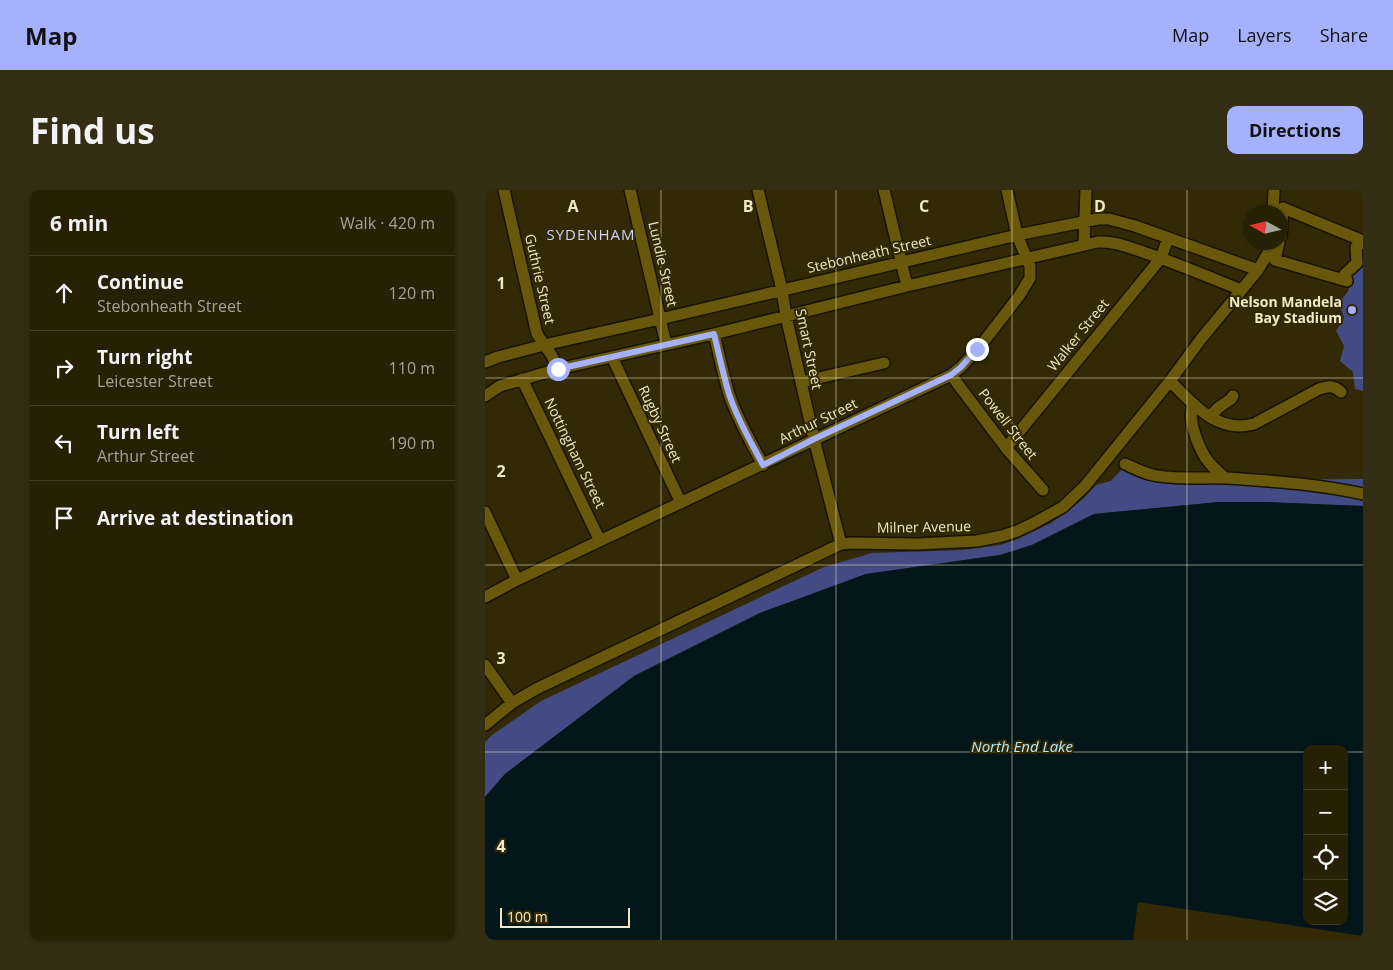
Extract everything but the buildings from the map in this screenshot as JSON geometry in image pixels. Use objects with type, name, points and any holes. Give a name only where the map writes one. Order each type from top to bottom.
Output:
[{"type":"street","name":"Guthrie Street","points":[[504,190],[537,334],[552,356],[558,369]]},
{"type":"street","name":"Lundie Street","points":[[630,190],[666,344]]},
{"type":"street","name":"Smart Street","points":[[758,190],[814,439],[841,544]]},
{"type":"street","points":[[884,190],[907,286]]},
{"type":"street","name":"Arthur Street","points":[[485,597],[517,580],[951,375],[977,349],[1028,284],[1031,273],[1017,235],[1007,190]]},
{"type":"street","points":[[1084,244],[1087,190]]},
{"type":"street","points":[[1273,205],[1274,190]]},
{"type":"street","points":[[1288,210],[1363,242]]},
{"type":"street","name":"Stebonheath Street","points":[[485,362],[544,346],[1017,235],[1098,219],[1119,221],[1258,270]]},
{"type":"street","name":"Walker Street","points":[[1006,448],[1161,258],[1168,238]]},
{"type":"street","points":[[485,396],[500,386],[558,369],[714,334],[1084,244],[1113,242],[1161,258],[1241,290]]},
{"type":"street","points":[[1277,250],[1275,260],[1347,282],[1345,274],[1357,263],[1356,247],[1363,242]]},
{"type":"street","name":"Milner Avenue","points":[[485,725],[512,703],[536,688],[841,544],[917,544],[977,541],[1002,536],[1032,524],[1063,507],[1085,486],[1258,270],[1269,250]]},
{"type":"street","points":[[714,334],[730,396],[763,465]]},
{"type":"street","name":"Rugby Street","points":[[612,358],[681,503]]},
{"type":"street","points":[[801,382],[884,363]]},
{"type":"street","name":"Powell Street","points":[[951,375],[1006,448],[1043,490]]},
{"type":"street","name":"Nottingham Street","points":[[522,379],[600,541]]},
{"type":"street","points":[[1169,381],[1210,417],[1225,425],[1235,426],[1254,424],[1328,386],[1337,388],[1341,392]]},
{"type":"street","points":[[1210,417],[1233,396]]},
{"type":"street","points":[[1194,404],[1191,418],[1196,438],[1206,459],[1225,478]]},
{"type":"street","points":[[1125,464],[1147,474],[1162,477],[1225,478],[1322,486],[1363,494]]},
{"type":"street","points":[[485,512],[517,580]]},
{"type":"street","points":[[485,665],[512,703]]},
{"type":"shaded area","name":"Nelson Mandela Bay Stadium","points":[[1363,242],[1363,391],[1355,389],[1353,372],[1340,361],[1344,346],[1336,331],[1344,318],[1339,303],[1349,290],[1345,274]]},
{"type":"shaded area","points":[[1123,468],[1162,480],[1363,479],[1363,506],[1219,502],[1094,514],[1032,545],[1000,555],[866,574],[760,613],[634,676],[505,774],[485,797],[485,742],[492,735],[541,701],[824,567],[872,553],[963,550],[1000,545],[1018,539],[1051,523],[1083,499],[1096,485],[1111,481]]},
{"type":"water","name":"North End Lake","points":[[1219,502],[1363,506],[1363,936],[1138,902],[1133,940],[485,940],[485,797],[505,774],[634,676],[760,613],[866,574],[1000,555],[1032,545],[1094,514]]},
{"type":"place","name":"Nelson Mandela Bay Stadium","points":[[1352,310]]},
{"type":"district","name":"SYDENHAM","points":[[591,235]]},
{"type":"route","points":[[558,369],[714,334],[730,396],[763,465],[951,375],[967,362],[977,349]]}]
